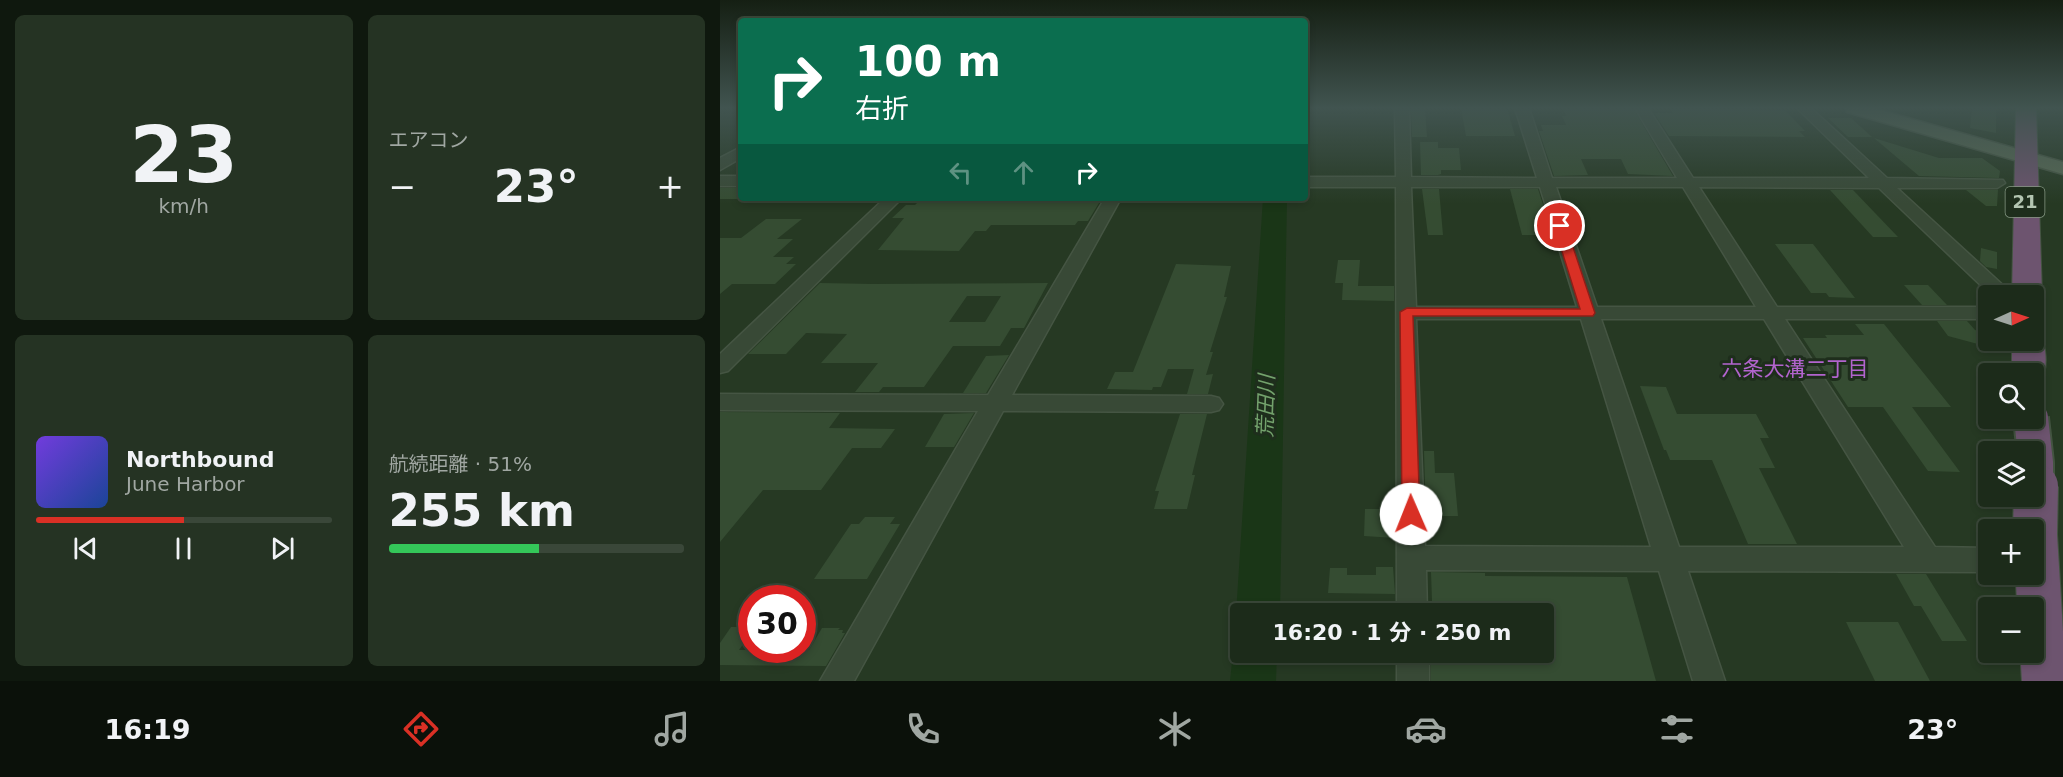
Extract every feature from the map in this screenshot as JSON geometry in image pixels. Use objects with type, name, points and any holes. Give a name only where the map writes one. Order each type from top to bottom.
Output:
[{"type":"highway","name":"21","points":[[2026,140],[2027,285]]},
{"type":"highway","points":[[2032,429],[2036,463],[2036,546],[2044,681]]},
{"type":"main road","points":[[1963,140],[2063,168]]},
{"type":"street","points":[[1403,140],[1412,603]]},
{"type":"street","points":[[1532,140],[1709,681]]},
{"type":"street","points":[[1661,140],[1927,560]]},
{"type":"street","points":[[1836,140],[1991,285]]},
{"type":"street","points":[[720,165],[738,153]]},
{"type":"street","points":[[720,181],[738,181]]},
{"type":"street","points":[[1308,182],[1997,183]]},
{"type":"street","points":[[720,366],[891,201]]},
{"type":"street","points":[[836,681],[1111,201]]},
{"type":"street","points":[[1407,312],[1978,313]]},
{"type":"street","points":[[720,402],[1210,404]]},
{"type":"street","points":[[1412,558],[1978,560]]},
{"type":"street","points":[[2044,560],[2063,560]]},
{"type":"street","points":[[1413,663],[1413,681]]},
{"type":"building","points":[[1542,140],[1652,140],[1673,176],[1628,174],[1621,159],[1581,159],[1588,175],[1554,176]]},
{"type":"building","points":[[1876,140],[1939,158],[1982,158],[2000,171],[1999,178],[1919,176]]},
{"type":"building","points":[[1420,142],[1438,142],[1438,148],[1459,148],[1461,170],[1441,170],[1441,174],[1438,175],[1421,175]]},
{"type":"building","points":[[720,188],[738,188],[738,199],[720,199]]},
{"type":"building","points":[[1422,189],[1439,189],[1443,235],[1428,235]]},
{"type":"building","points":[[1510,189],[1538,189],[1553,235],[1522,235]]},
{"type":"building","points":[[1830,190],[1853,190],[1898,237],[1873,237]]},
{"type":"building","points":[[1966,190],[1998,190],[1997,206],[1986,206]]},
{"type":"building","points":[[919,201],[1100,201],[1088,221],[1078,221],[1075,225],[991,225],[986,231],[975,231],[959,251],[878,250],[904,218],[892,218],[906,205],[915,205]]},
{"type":"building","points":[[766,219],[802,219],[777,239],[793,239],[773,257],[794,257],[786,264],[796,264],[775,284],[732,284],[720,294],[720,238],[741,238]]},
{"type":"building","points":[[1775,244],[1813,244],[1855,298],[1829,297],[1826,293],[1811,293]]},
{"type":"building","points":[[1981,248],[1997,252],[1997,269],[1986,267],[1980,261]]},
{"type":"building","points":[[1338,260],[1360,260],[1358,286],[1394,286],[1394,301],[1342,300],[1343,283],[1335,283]]},
{"type":"building","points":[[1176,264],[1231,266],[1224,297],[1227,297],[1210,352],[1213,352],[1206,375],[1213,374],[1208,394],[1187,394],[1194,369],[1168,369],[1161,387],[1153,387],[1152,390],[1107,389],[1115,372],[1133,372]]},
{"type":"building","points":[[820,283],[1048,283],[1024,328],[1011,328],[1000,346],[953,346],[924,387],[883,387],[879,392],[855,392],[878,363],[821,363],[847,334],[806,333],[786,354],[748,354]],"holes":[[[967,296],[1001,296],[985,322],[949,322]]]},
{"type":"building","points":[[1904,285],[1928,285],[1947,305],[1922,305]]},
{"type":"building","points":[[1937,321],[1967,321],[1978,331],[1978,344],[1948,336]]},
{"type":"building","points":[[1855,324],[1884,324],[1951,407],[1912,407],[1960,472],[1928,471],[1883,407],[1848,407],[1803,338],[1827,338],[1825,335],[1864,335]]},
{"type":"building","points":[[1009,355],[986,393],[963,393],[986,356]]},
{"type":"building","points":[[1640,386],[1666,387],[1677,414],[1756,414],[1769,438],[1760,438],[1775,468],[1759,468],[1797,544],[1748,544],[1712,460],[1670,460],[1664,450]]},
{"type":"building","points":[[720,412],[840,413],[829,428],[895,429],[881,448],[852,448],[821,490],[763,490],[720,542]]},
{"type":"building","points":[[974,413],[954,447],[925,447],[944,414]]},
{"type":"building","points":[[1180,414],[1207,414],[1192,475],[1195,475],[1187,509],[1154,509],[1159,491],[1155,491]]},
{"type":"building","points":[[1424,451],[1434,451],[1435,473],[1454,473],[1458,516],[1426,516]]},
{"type":"building","points":[[1365,509],[1395,509],[1395,538],[1364,536]]},
{"type":"building","points":[[865,517],[895,517],[890,524],[900,524],[867,579],[814,579],[851,524],[859,524]]},
{"type":"building","points":[[1376,567],[1393,567],[1395,594],[1328,593],[1330,568],[1347,568],[1347,575],[1376,575]]},
{"type":"building","points":[[1431,572],[1485,573],[1485,576],[1627,577],[1656,681],[1431,681],[1431,663],[1554,663],[1554,603],[1432,601]]},
{"type":"building","points":[[1896,574],[1926,574],[1967,641],[1942,641],[1921,606],[1914,606]]},
{"type":"building","points":[[1846,622],[1898,622],[1930,681],[1875,681]]},
{"type":"building","points":[[731,627],[738,627],[738,663],[816,663],[816,638],[822,628],[840,628],[838,630],[843,630],[842,633],[845,633],[826,666],[720,665],[720,643]]},
{"type":"waterway","name":"荒田川","points":[[1258,603],[1275,201]]},
{"type":"waterway","name":"荒田川","points":[[1253,681],[1254,663]]},
{"type":"district","name":"六条大溝二丁目","points":[[1795,369]]},
{"type":"route","points":[[1411,514],[1407,312],[1588,313],[1560,226]]}]
